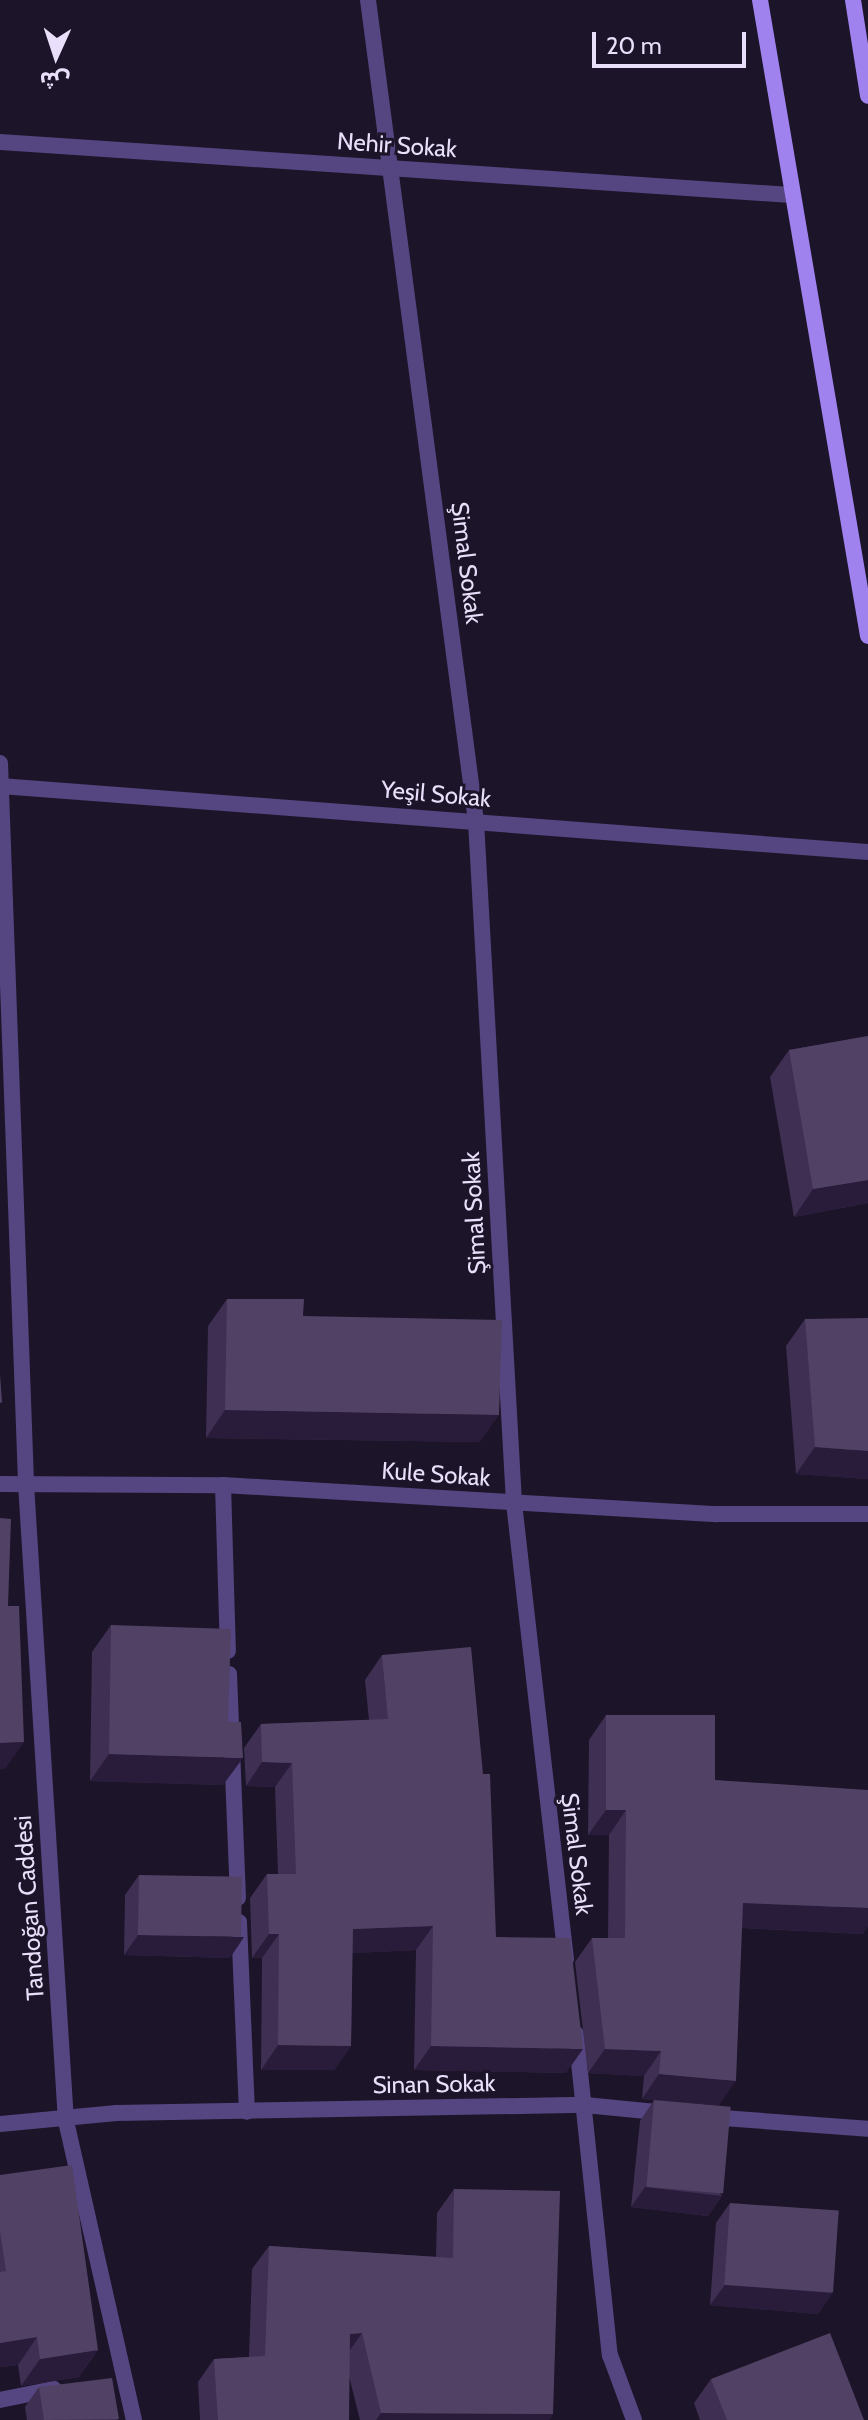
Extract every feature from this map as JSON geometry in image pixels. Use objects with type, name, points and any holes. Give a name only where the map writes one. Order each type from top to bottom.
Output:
[{"type":"main road","points":[[760,0],[868,636]]},
{"type":"main road","points":[[853,0],[868,96]]},
{"type":"street","name":"Şimal Sokak","points":[[368,0],[476,821],[514,1503],[569,1982]]},
{"type":"street","name":"Nehir Sokak","points":[[0,142],[791,195]]},
{"type":"street","name":"Tandoğan Caddesi","points":[[0,763],[26,1484],[66,2121],[115,2382],[134,2420]]},
{"type":"street","name":"Yeşil Sokak","points":[[0,786],[868,852]]},
{"type":"street","name":"Kule Sokak","points":[[0,1484],[223,1485],[514,1503],[868,1514]]},
{"type":"street","points":[[223,1485],[247,2112]]},
{"type":"street","points":[[573,2012],[610,2355],[634,2420]]},
{"type":"street","name":"Sinan Sokak","points":[[0,2124],[247,2112],[585,2105],[868,2129]]},
{"type":"street","points":[[0,2400],[77,2385]]},
{"type":"building","points":[[868,1036],[868,1180],[813,1189],[789,1050]]},
{"type":"building","points":[[227,1299],[304,1299],[303,1316],[502,1320],[499,1415],[225,1410]]},
{"type":"building","points":[[868,1318],[868,1451],[815,1447],[805,1319]]},
{"type":"building","points":[[0,1518],[11,1519],[8,1606],[19,1606],[24,1742],[0,1743]]},
{"type":"building","points":[[111,1625],[231,1629],[228,1722],[241,1722],[243,1758],[109,1754]]},
{"type":"building","points":[[471,1647],[483,1774],[490,1774],[496,1937],[570,1938],[583,2049],[431,2046],[433,1926],[353,1929],[351,2046],[278,2045],[279,1934],[269,1934],[267,1874],[296,1874],[292,1763],[262,1762],[261,1724],[388,1719],[382,1655]]},
{"type":"building","points":[[606,1715],[715,1715],[715,1780],[868,1790],[868,1908],[743,1903],[736,2081],[659,2074],[661,2051],[605,2049],[592,1938],[625,1938],[626,1810],[606,1810]]},
{"type":"building","points":[[139,1875],[242,1877],[241,1937],[138,1935]]},
{"type":"building","points":[[654,2100],[731,2107],[723,2193],[646,2187]]},
{"type":"building","points":[[72,2165],[98,2350],[40,2359],[37,2337],[0,2343],[0,2272],[6,2271],[0,2231],[0,2175]]},
{"type":"building","points":[[454,2189],[560,2191],[553,2414],[381,2413],[362,2333],[350,2334],[349,2420],[218,2420],[214,2359],[265,2356],[269,2246],[453,2258]]},
{"type":"building","points":[[730,2203],[839,2211],[833,2292],[724,2285]]},
{"type":"building","points":[[830,2333],[864,2420],[727,2420],[711,2379]]},
{"type":"building","points":[[112,2378],[119,2419],[44,2420],[39,2387]]}]
